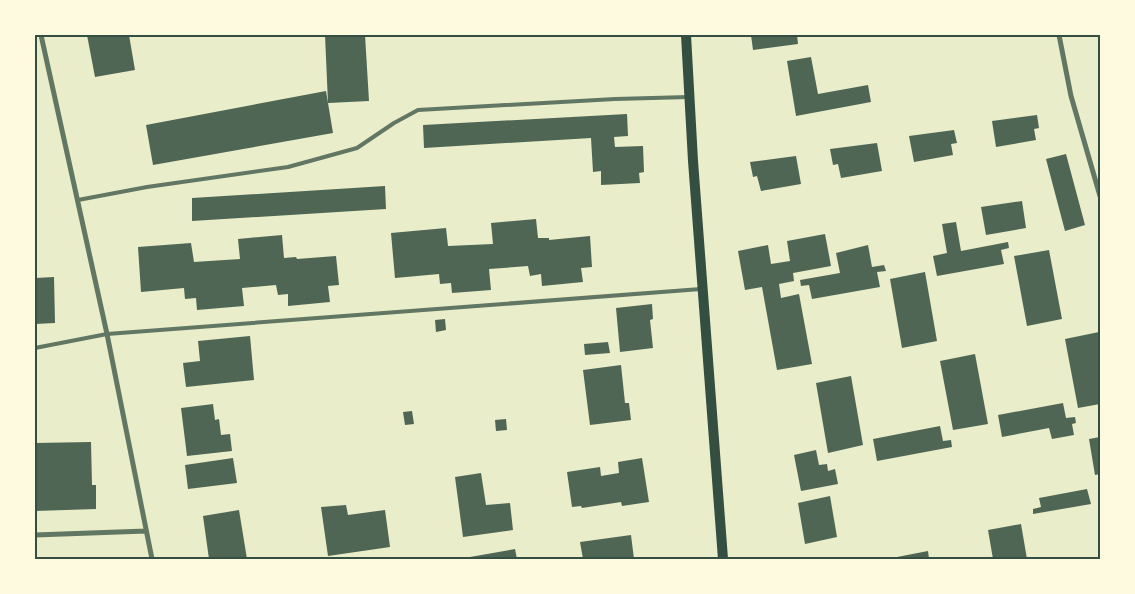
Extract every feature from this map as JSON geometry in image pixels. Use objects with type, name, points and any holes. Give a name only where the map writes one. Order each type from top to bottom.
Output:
[{"type":"main road","points":[[686,35],[723,559]]},
{"type":"street","points":[[41,35],[107,334],[152,559]]},
{"type":"street","points":[[1059,35],[1071,96],[1100,195]]},
{"type":"street","points":[[35,535],[146,531]]},
{"type":"lane","points":[[78,200],[147,187],[288,167],[357,148],[394,123],[418,110],[616,99],[690,97]]},
{"type":"lane","points":[[35,348],[107,334],[703,288]]},
{"type":"building","points":[[87,35],[129,35],[135,70],[95,77]]},
{"type":"building","points":[[325,35],[365,35],[369,101],[328,103]]},
{"type":"building","points":[[751,35],[797,35],[798,44],[753,50]]},
{"type":"building","points":[[811,57],[818,94],[868,85],[871,102],[796,116],[787,61]]},
{"type":"building","points":[[326,91],[333,133],[153,165],[146,125]]},
{"type":"building","points":[[627,114],[628,136],[614,137],[615,147],[643,146],[644,172],[639,173],[640,183],[601,185],[601,171],[593,172],[591,138],[424,148],[423,125]]},
{"type":"building","points":[[1037,115],[1039,128],[1034,129],[1036,140],[996,147],[992,121]]},
{"type":"building","points":[[954,130],[957,143],[951,144],[953,155],[914,162],[909,136]]},
{"type":"building","points":[[877,143],[882,171],[841,178],[838,164],[833,165],[830,149]]},
{"type":"building","points":[[1066,154],[1085,225],[1065,231],[1046,159]]},
{"type":"building","points":[[796,156],[801,184],[761,191],[757,176],[753,177],[750,162]]},
{"type":"building","points":[[385,186],[386,209],[192,221],[192,198]]},
{"type":"building","points":[[1022,201],[1026,228],[986,235],[981,207]]},
{"type":"building","points":[[536,219],[538,238],[549,238],[549,240],[590,236],[592,267],[581,268],[583,282],[542,286],[541,274],[530,276],[528,266],[489,269],[491,290],[452,293],[451,283],[440,284],[439,274],[395,278],[391,233],[446,228],[448,246],[493,244],[491,223]]},
{"type":"building","points":[[956,222],[961,251],[1008,242],[1009,248],[1001,250],[1004,264],[937,276],[933,256],[947,253],[942,224]]},
{"type":"building","points":[[825,234],[831,266],[793,273],[794,281],[779,284],[781,298],[799,294],[812,364],[777,370],[762,287],[745,290],[738,251],[768,245],[771,264],[790,261],[787,241]]},
{"type":"building","points":[[282,235],[284,258],[336,256],[339,285],[328,286],[330,302],[288,306],[288,294],[278,295],[276,285],[242,288],[244,306],[197,310],[196,298],[185,299],[184,288],[141,292],[138,247],[191,243],[194,262],[240,259],[238,239]]},
{"type":"building","points":[[868,245],[872,267],[884,265],[886,271],[877,272],[880,287],[812,299],[809,285],[801,286],[800,280],[840,273],[836,253]]},
{"type":"building","points":[[1049,250],[1062,319],[1027,326],[1014,256]]},
{"type":"building","points":[[925,272],[937,341],[902,348],[890,279]]},
{"type":"building","points":[[54,277],[55,323],[35,324],[35,278]]},
{"type":"building","points":[[652,304],[653,319],[650,320],[653,348],[620,352],[616,308]]},
{"type":"building","points":[[445,319],[446,330],[436,332],[435,320]]},
{"type":"building","points":[[1099,332],[1100,404],[1078,408],[1065,339]]},
{"type":"building","points":[[250,336],[254,380],[186,387],[183,363],[200,361],[198,341]]},
{"type":"building","points":[[608,342],[610,353],[585,355],[584,344]]},
{"type":"building","points":[[975,354],[988,424],[953,430],[940,361]]},
{"type":"building","points":[[621,365],[625,403],[629,403],[631,420],[590,425],[583,370]]},
{"type":"building","points":[[851,376],[863,445],[828,453],[816,383]]},
{"type":"building","points":[[1063,403],[1066,418],[1075,417],[1076,423],[1072,424],[1074,435],[1052,439],[1049,428],[1002,437],[998,415]]},
{"type":"building","points":[[213,404],[215,420],[219,419],[221,435],[230,434],[232,451],[187,456],[181,408]]},
{"type":"building","points":[[412,411],[414,424],[405,425],[403,412]]},
{"type":"building","points":[[506,419],[507,430],[496,431],[495,420]]},
{"type":"building","points":[[940,426],[943,441],[951,440],[952,447],[877,461],[873,439]]},
{"type":"building","points":[[1100,437],[1100,474],[1095,475],[1089,439]]},
{"type":"building","points":[[91,442],[92,485],[96,485],[96,509],[35,511],[35,443]]},
{"type":"building","points":[[816,450],[819,465],[827,464],[828,471],[835,469],[838,484],[801,491],[794,455]]},
{"type":"building","points":[[233,458],[237,483],[188,489],[185,465]]},
{"type":"building","points":[[642,458],[649,502],[622,506],[621,502],[582,508],[581,506],[572,507],[567,472],[600,467],[601,476],[619,473],[618,462]]},
{"type":"building","points":[[481,473],[486,505],[510,503],[513,530],[463,537],[455,477]]},
{"type":"building","points":[[1087,489],[1091,504],[1033,514],[1033,509],[1041,507],[1039,498]]},
{"type":"building","points":[[830,496],[837,537],[805,544],[798,503]]},
{"type":"building","points":[[346,505],[348,515],[385,510],[390,547],[328,556],[321,507]]},
{"type":"building","points":[[239,510],[247,559],[209,559],[203,516]]},
{"type":"building","points":[[1021,524],[1027,559],[993,559],[988,530]]},
{"type":"building","points":[[631,535],[634,559],[583,559],[580,542]]},
{"type":"building","points":[[515,549],[517,559],[471,559],[470,557]]},
{"type":"building","points":[[928,551],[929,559],[898,559],[897,557]]}]
